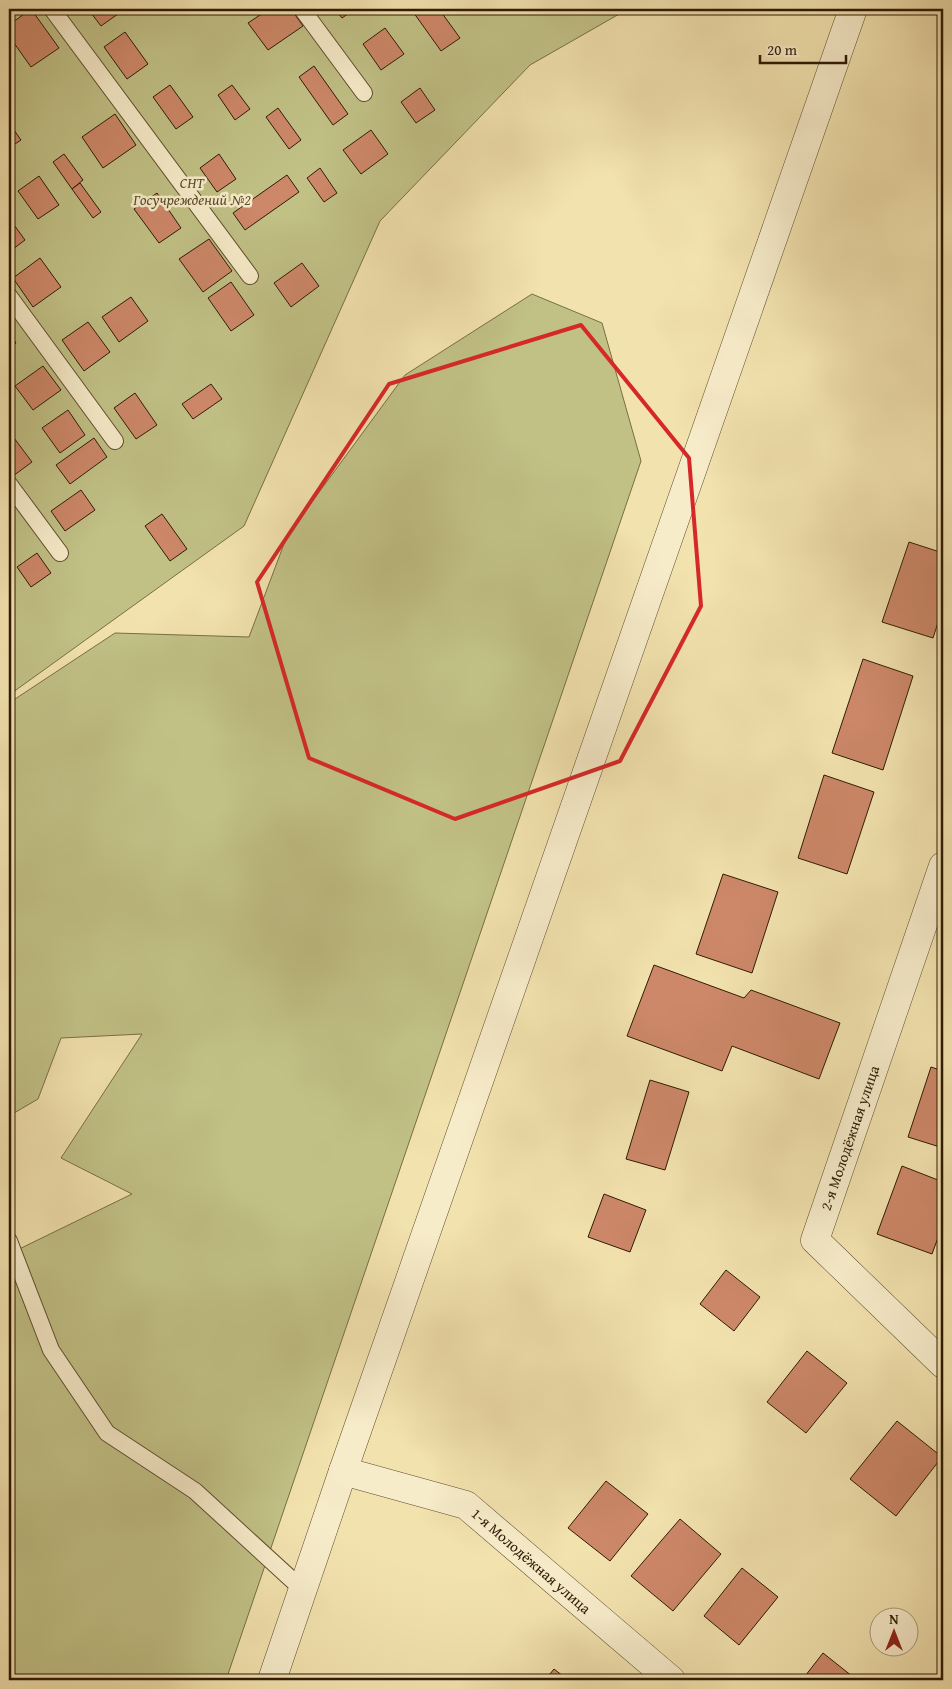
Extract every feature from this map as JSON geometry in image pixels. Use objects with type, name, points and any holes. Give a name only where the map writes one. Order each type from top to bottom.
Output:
[{"type":"street","points":[[272,1680],[343,1470],[853,9]]},
{"type":"street","name":"2-я Молодёжная улица","points":[[943,866],[815,1240],[943,1364]]},
{"type":"street","name":"1-я Молодёжная улица","points":[[343,1470],[466,1505],[671,1680]]},
{"type":"lane","points":[[52,9],[250,276]]},
{"type":"lane","points":[[302,9],[364,93]]},
{"type":"lane","points":[[9,296],[115,441]]},
{"type":"lane","points":[[9,484],[60,553]]},
{"type":"lane","points":[[9,1241],[51,1350],[107,1433],[195,1491],[302,1589]]},
{"type":"highlighted area","points":[[581,325],[689,458],[701,606],[620,761],[455,819],[309,758],[257,582],[389,384]]},
{"type":"green space","name":"СНТ Госучреждений №2","points":[[9,9],[628,9],[530,65],[380,221],[244,526],[9,695]]},
{"type":"green space","points":[[532,294],[602,323],[641,461],[226,1680],[9,1680],[9,1254],[132,1194],[61,1158],[142,1034],[61,1038],[38,1099],[9,1116],[9,703],[115,633],[249,637],[287,536],[405,375]]},
{"type":"building","points":[[31,9],[59,48],[31,67],[9,36],[9,25]]},
{"type":"building","points":[[88,9],[125,9],[101,26]]},
{"type":"building","points":[[269,9],[291,9],[303,26],[268,50],[248,23]]},
{"type":"building","points":[[335,9],[355,9],[342,18]]},
{"type":"building","points":[[411,9],[439,9],[460,38],[441,51]]},
{"type":"building","points":[[385,28],[404,54],[381,70],[363,44]]},
{"type":"building","points":[[125,32],[148,64],[127,79],[104,47]]},
{"type":"building","points":[[314,66],[348,114],[333,125],[299,77]]},
{"type":"building","points":[[170,85],[193,117],[176,129],[153,97]]},
{"type":"building","points":[[232,85],[250,109],[235,120],[218,95]]},
{"type":"building","points":[[420,88],[435,110],[416,123],[401,102]]},
{"type":"building","points":[[278,108],[301,140],[289,149],[266,117]]},
{"type":"building","points":[[115,114],[136,145],[103,168],[82,137]]},
{"type":"building","points":[[9,123],[21,140],[9,148]]},
{"type":"building","points":[[371,130],[388,154],[361,174],[343,150]]},
{"type":"building","points":[[64,154],[83,180],[72,189],[53,162]]},
{"type":"building","points":[[219,154],[236,179],[217,192],[200,168]]},
{"type":"building","points":[[320,168],[337,193],[324,202],[307,178]]},
{"type":"building","points":[[287,175],[299,192],[245,230],[233,213]]},
{"type":"building","points":[[39,176],[59,205],[38,219],[18,191]]},
{"type":"building","points":[[80,183],[101,212],[93,218],[72,189]]},
{"type":"building","points":[[157,193],[181,228],[159,243],[134,209]]},
{"type":"building","points":[[9,218],[25,240],[9,252]]},
{"type":"building","points":[[209,239],[232,271],[203,292],[179,259]]},
{"type":"building","points":[[40,258],[61,287],[33,307],[13,278]]},
{"type":"building","points":[[302,263],[319,286],[291,307],[274,283]]},
{"type":"building","points":[[231,282],[254,315],[231,331],[208,298]]},
{"type":"building","points":[[131,297],[148,321],[119,342],[102,317]]},
{"type":"building","points":[[88,322],[110,352],[84,371],[62,340]]},
{"type":"building","points":[[9,333],[16,343],[9,348]]},
{"type":"building","points":[[43,366],[61,390],[33,410],[15,386]]},
{"type":"building","points":[[211,384],[222,399],[193,419],[182,404]]},
{"type":"building","points":[[135,393],[157,425],[136,439],[114,408]]},
{"type":"building","points":[[68,410],[85,435],[60,453],[42,428]]},
{"type":"building","points":[[14,438],[32,462],[13,476],[9,469],[9,442]]},
{"type":"building","points":[[94,438],[107,457],[70,484],[56,465]]},
{"type":"building","points":[[81,490],[95,510],[65,531],[51,511]]},
{"type":"building","points":[[162,514],[187,549],[170,561],[145,526]]},
{"type":"building","points":[[909,542],[943,553],[943,607],[933,638],[882,622]]},
{"type":"building","points":[[37,553],[51,573],[31,587],[17,567]]},
{"type":"building","points":[[9,580],[15,589],[9,594]]},
{"type":"building","points":[[863,659],[913,676],[883,770],[832,753]]},
{"type":"building","points":[[824,775],[874,792],[847,874],[798,858]]},
{"type":"building","points":[[723,874],[778,892],[752,973],[696,954]]},
{"type":"building","points":[[654,965],[744,998],[751,990],[840,1023],[819,1079],[732,1046],[722,1071],[627,1036]]},
{"type":"building","points":[[931,1067],[943,1071],[943,1148],[908,1137]]},
{"type":"building","points":[[650,1080],[689,1092],[665,1170],[626,1159]]},
{"type":"building","points":[[902,1166],[943,1182],[943,1224],[932,1254],[877,1234]]},
{"type":"building","points":[[604,1194],[646,1210],[630,1252],[588,1237]]},
{"type":"building","points":[[726,1270],[760,1297],[734,1331],[700,1304]]},
{"type":"building","points":[[807,1351],[847,1383],[806,1433],[767,1402]]},
{"type":"building","points":[[897,1421],[942,1457],[896,1516],[850,1479]]},
{"type":"building","points":[[606,1481],[648,1514],[610,1561],[568,1528]]},
{"type":"building","points":[[680,1519],[721,1554],[673,1611],[631,1576]]},
{"type":"building","points":[[742,1568],[778,1597],[739,1645],[704,1616]]},
{"type":"building","points":[[823,1653],[857,1680],[802,1680]]},
{"type":"building","points":[[554,1669],[568,1680],[545,1680]]}]
